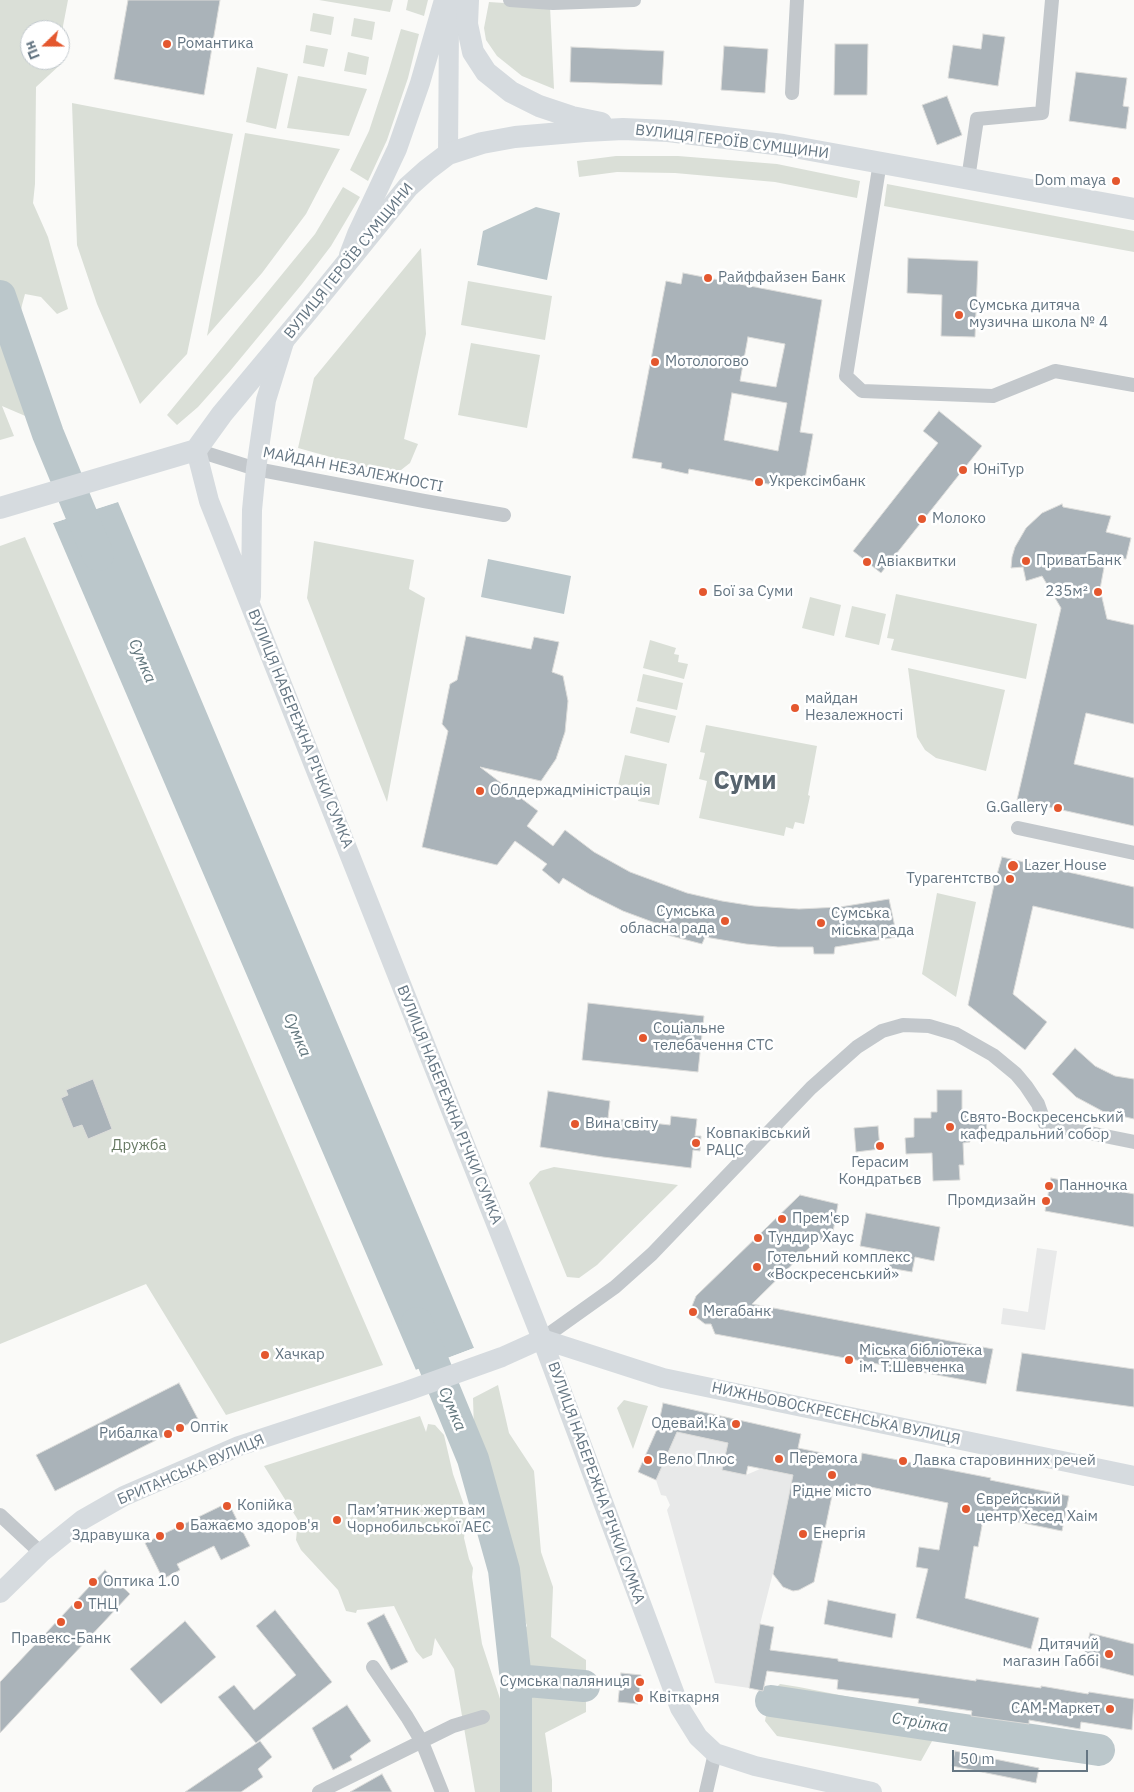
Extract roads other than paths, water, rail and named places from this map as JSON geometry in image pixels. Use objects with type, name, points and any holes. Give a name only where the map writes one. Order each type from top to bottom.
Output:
[{"type":"main road","points":[[345,266],[357,234],[397,149],[420,83],[444,0]]},
{"type":"main road","points":[[448,154],[449,23],[454,0]]},
{"type":"main road","points":[[468,0],[467,24],[473,52],[486,72],[511,92],[539,106],[572,117],[623,129]]},
{"type":"main road","name":"ВУЛИЦЯ ГЕРОЇВ СУМЩИНИ","points":[[196,450],[222,414],[408,187],[448,154],[482,142],[515,137],[623,129],[668,131],[783,146],[880,162],[1134,209]]},
{"type":"main road","points":[[251,606],[252,510],[256,468],[266,400],[285,339]]},
{"type":"main road","points":[[0,508],[196,450]]},
{"type":"main road","name":"ВУЛИЦЯ НАБЕРЕЖНА РІЧКИ СУМКА","points":[[196,450],[209,501],[542,1339],[680,1708],[698,1737],[715,1753]]},
{"type":"main road","name":"БРИТАНСЬКА ВУЛИЦЯ","points":[[0,1593],[41,1553],[82,1520],[124,1496],[239,1446],[407,1391],[502,1357],[542,1339]]},
{"type":"main road","name":"НИЖНЬОВОСКРЕСЕНСЬКА ВУЛИЦЯ","points":[[542,1339],[663,1378],[1134,1476]]},
{"type":"main road","points":[[715,1753],[754,1766],[872,1792]]},
{"type":"street","points":[[510,0],[553,3],[634,0]]},
{"type":"street","points":[[792,92],[797,0]]},
{"type":"street","points":[[968,179],[977,119],[1042,113],[1052,0]]},
{"type":"street","points":[[880,162],[846,376],[862,391],[993,396],[1056,371],[1134,385]]},
{"type":"street","name":"МАЙДАН НЕЗАЛЕЖНОСТІ","points":[[196,450],[256,468],[424,502],[504,515]]},
{"type":"street","points":[[1018,828],[1134,853]]},
{"type":"street","points":[[542,1339],[615,1287],[652,1254],[811,1088],[857,1047],[882,1031],[903,1025],[929,1026],[956,1034],[993,1055],[1016,1074],[1038,1104],[1045,1124],[1134,1142]]},
{"type":"street","points":[[0,1515],[41,1553]]},
{"type":"street","points":[[373,1667],[422,1742],[442,1792]]},
{"type":"street","points":[[319,1792],[452,1726],[483,1718]]},
{"type":"street","points":[[706,1792],[715,1753]]},
{"type":"water","points":[[536,207],[560,213],[547,280],[477,265],[483,231]]},
{"type":"water","points":[[118,502],[474,1348],[416,1370],[53,523]]},
{"type":"water","points":[[488,559],[571,576],[564,614],[481,597]]},
{"type":"waterway","name":"Сумка","points":[[0,296],[48,434],[98,555]]},
{"type":"waterway","name":"Сумка","points":[[417,1323],[473,1459],[504,1570],[516,1680],[516,1792]]},
{"type":"waterway","name":"Стрілка","points":[[516,1680],[584,1686]]},
{"type":"waterway","name":"Стрілка","points":[[771,1701],[1099,1750]]},
{"type":"place","name":"Романтика","points":[[167,44]]},
{"type":"place","name":"Dom maya","points":[[1116,181]]},
{"type":"place","name":"Райффайзен Банк","points":[[708,278]]},
{"type":"place","name":"Сумська дитяча музична школа № 4","points":[[959,315]]},
{"type":"place","name":"Мотологово","points":[[655,362]]},
{"type":"place","name":"ЮніТур","points":[[963,470]]},
{"type":"place","name":"Укрексімбанк","points":[[759,482]]},
{"type":"place","name":"Молоко","points":[[922,519]]},
{"type":"place","name":"ПриватБанк","points":[[1026,561]]},
{"type":"place","name":"Авіаквитки","points":[[867,562]]},
{"type":"place","name":"Бої за Суми","points":[[703,592]]},
{"type":"place","name":"235м²","points":[[1098,592]]},
{"type":"place","name":"майдан Незалежності","points":[[795,708]]},
{"type":"place","name":"Облдержадміністрація","points":[[480,791]]},
{"type":"place","name":"G.Gallery","points":[[1058,808]]},
{"type":"place","name":"Lazer House","points":[[1013,866]]},
{"type":"place","name":"Турагентство","points":[[1010,879]]},
{"type":"place","name":"Сумська обласна рада","points":[[725,921]]},
{"type":"place","name":"Сумська міська рада","points":[[821,923]]},
{"type":"place","name":"Соціальне телебачення СТС","points":[[643,1038]]},
{"type":"place","name":"Вина світу","points":[[575,1124]]},
{"type":"place","name":"Свято-Воскресенський кафедральний собор","points":[[950,1127]]},
{"type":"place","name":"Ковпаківський РАЦС","points":[[696,1143]]},
{"type":"place","name":"Герасим Кондратьєв","points":[[880,1146]]},
{"type":"place","name":"Панночка","points":[[1049,1186]]},
{"type":"place","name":"Промдизайн","points":[[1046,1201]]},
{"type":"place","name":"Прем'єр","points":[[782,1219]]},
{"type":"place","name":"Тундир Хаус","points":[[758,1238]]},
{"type":"place","name":"Готельний комплекс «Воскресенський»","points":[[757,1267]]},
{"type":"place","name":"Мегабанк","points":[[693,1312]]},
{"type":"place","name":"Хачкар","points":[[265,1355]]},
{"type":"place","name":"Міська бібліотека ім. Т.Шевченка","points":[[849,1360]]},
{"type":"place","name":"Одевай.Ка","points":[[736,1424]]},
{"type":"place","name":"Оптік","points":[[180,1428]]},
{"type":"place","name":"Рибалка","points":[[168,1434]]},
{"type":"place","name":"Перемога","points":[[779,1459]]},
{"type":"place","name":"Вело Плюс","points":[[648,1460]]},
{"type":"place","name":"Лавка старовинних речей","points":[[903,1461]]},
{"type":"place","name":"Рідне місто","points":[[832,1475]]},
{"type":"place","name":"Копійка","points":[[227,1506]]},
{"type":"place","name":"Єврейський центр Хесед Хаім","points":[[966,1509]]},
{"type":"place","name":"Пам’ятник жертвам Чорнобильської АЕС","points":[[337,1520]]},
{"type":"place","name":"Бажаємо здоров'я","points":[[180,1526]]},
{"type":"place","name":"Енергія","points":[[803,1534]]},
{"type":"place","name":"Здравушка","points":[[160,1536]]},
{"type":"place","name":"Оптика 1.0","points":[[93,1582]]},
{"type":"place","name":"ТНЦ","points":[[78,1605]]},
{"type":"place","name":"Правекс-Банк","points":[[61,1622]]},
{"type":"place","name":"Дитячий магазин Габбі","points":[[1109,1654]]},
{"type":"place","name":"Сумська паляниця","points":[[640,1682]]},
{"type":"place","name":"Квіткарня","points":[[639,1698]]},
{"type":"place","name":"САМ-Маркет","points":[[1110,1709]]},
{"type":"district","name":"Суми","points":[[745,782]]},
{"type":"park label","name":"Дружба","points":[[139,1146]]}]
